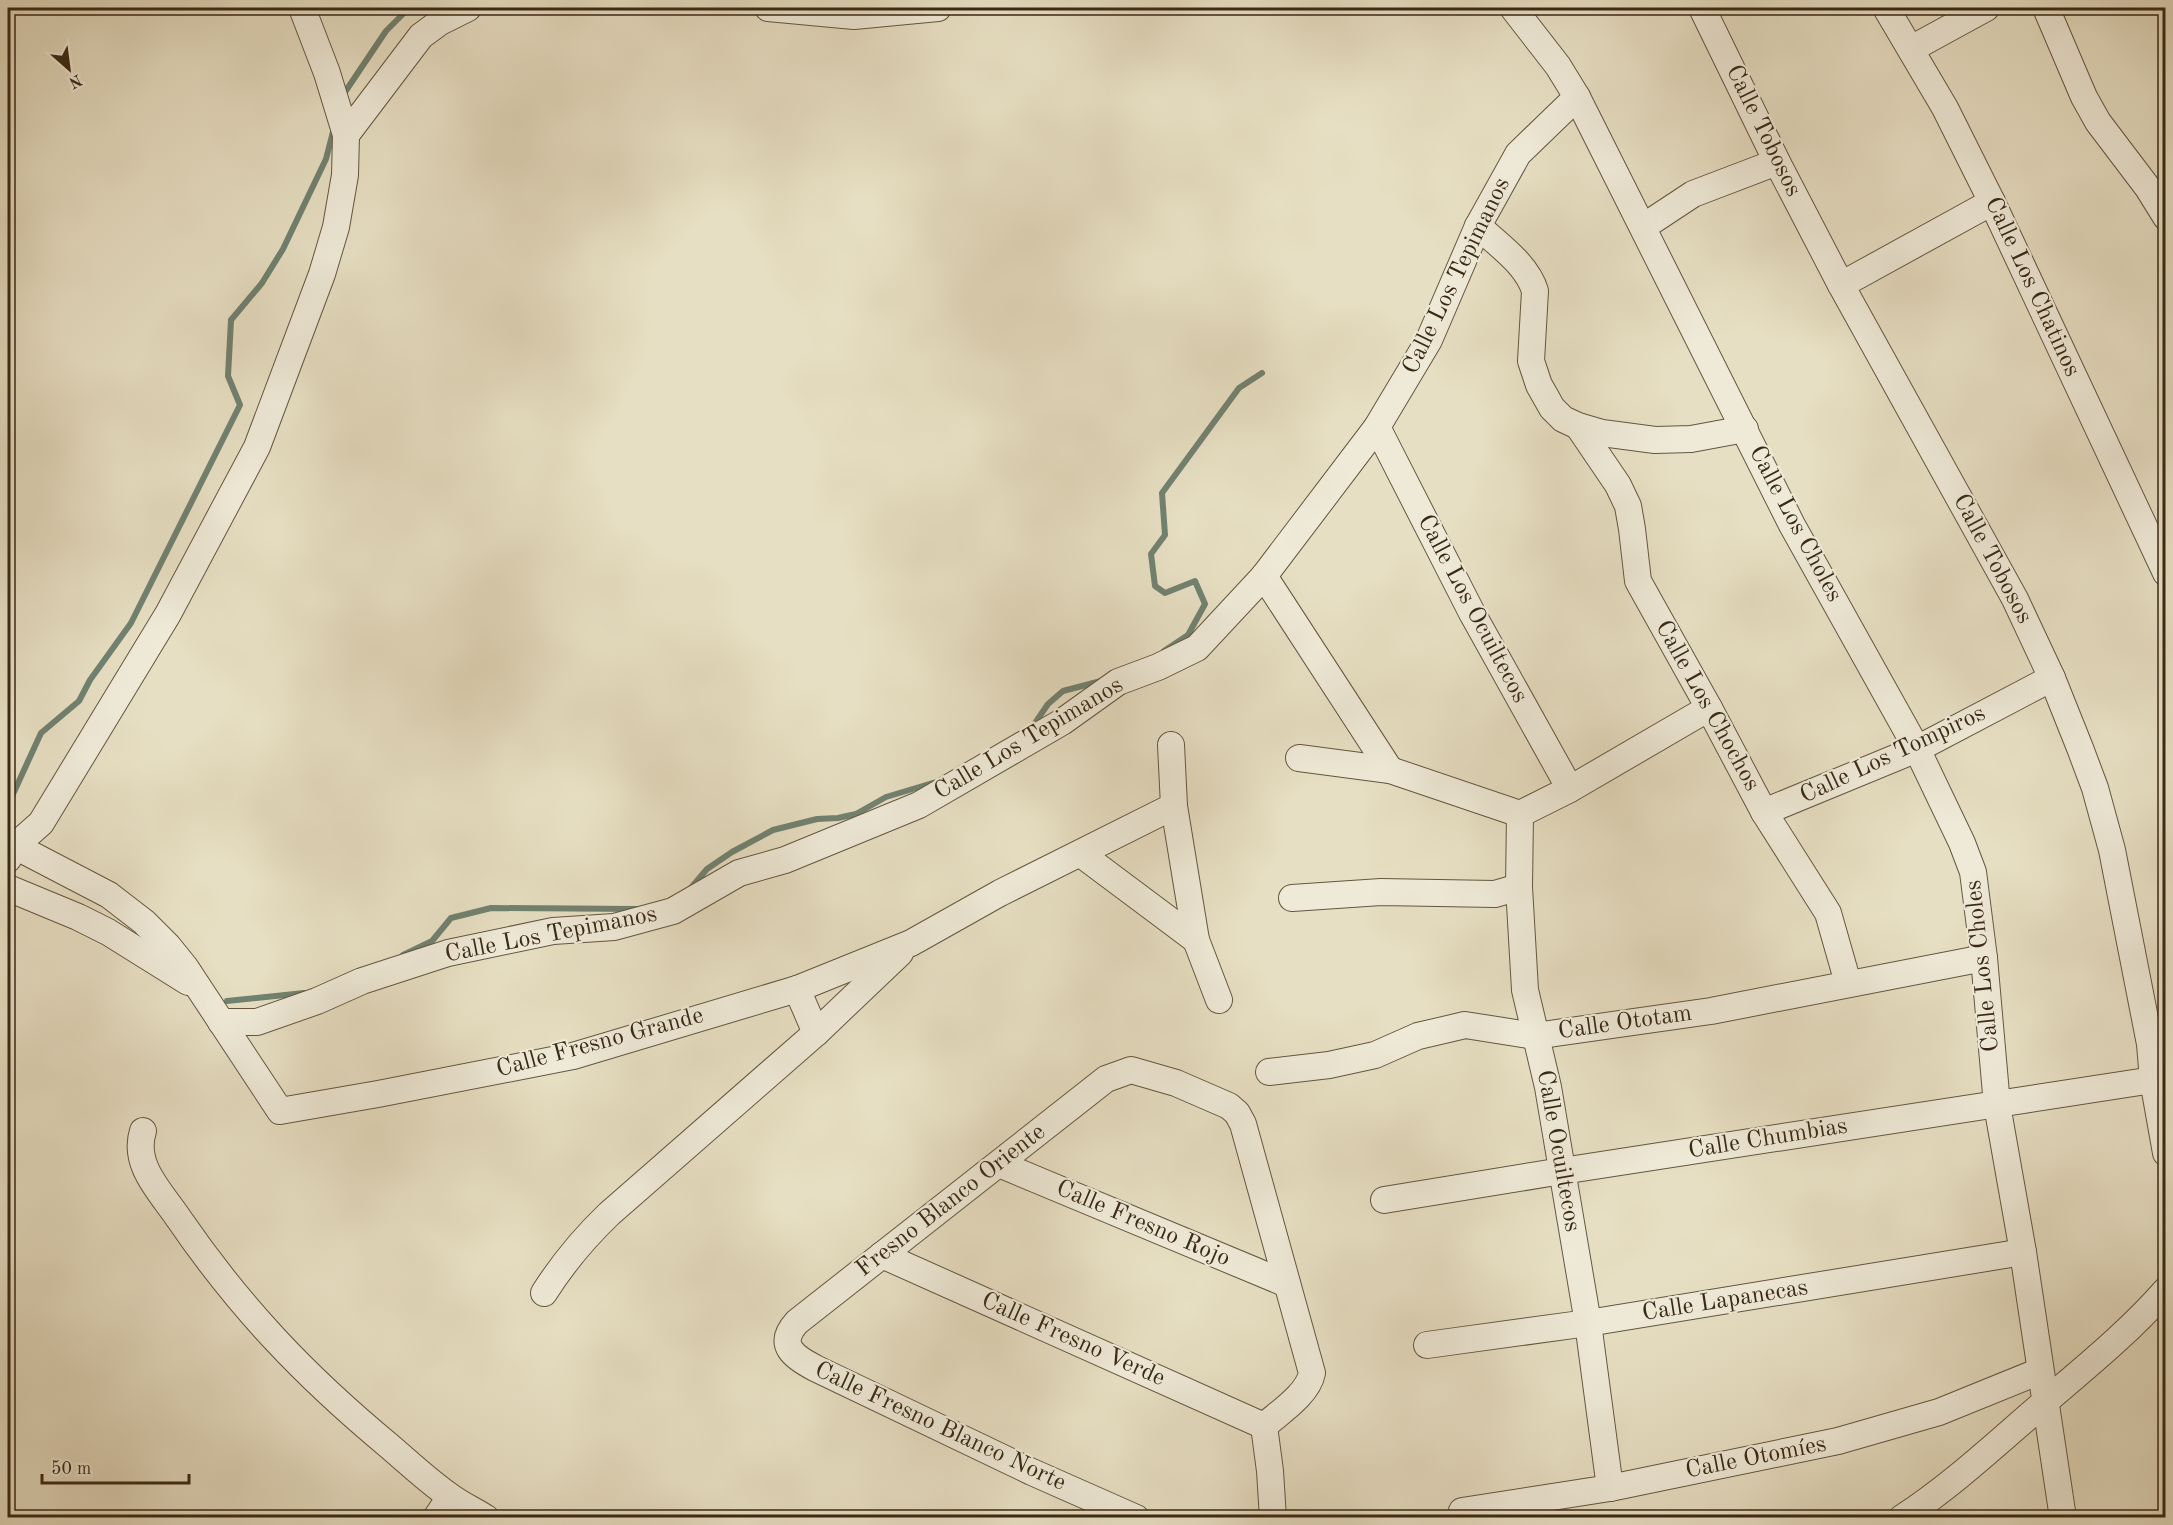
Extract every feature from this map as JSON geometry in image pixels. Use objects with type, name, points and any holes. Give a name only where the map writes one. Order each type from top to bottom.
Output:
[{"type":"street","points":[[199,988],[108,932],[78,917],[9,893],[19,854],[41,823],[168,614],[257,447],[322,274],[334,236],[345,175],[346,135],[327,73],[302,8]]},
{"type":"street","points":[[346,135],[421,36],[440,22],[468,8]]},
{"type":"street","points":[[768,8],[854,16],[938,8]]},
{"type":"street","name":"Calle Los Choles","points":[[1514,8],[1558,66],[1577,97],[1792,525],[1917,749],[1962,843],[1973,872],[1984,958],[1997,1105],[2023,1252],[2063,1518]]},
{"type":"street","name":"Calle Tobosos","points":[[1702,8],[1777,162],[1841,285],[2015,598],[2052,678],[2095,788],[2112,850],[2158,1043],[2153,1080],[2166,1153]]},
{"type":"street","name":"Calle Los Chatinos","points":[[1886,8],[1945,108],[1992,202],[2166,573]]},
{"type":"street","points":[[1911,48],[1986,8]]},
{"type":"street","points":[[2046,8],[2098,122],[2148,188],[2166,217]]},
{"type":"street","name":"Calle Los Tepimanos","points":[[221,1022],[257,1022],[317,1001],[362,981],[448,953],[553,931],[614,927],[673,911],[739,873],[785,860],[919,805],[1062,722],[1118,682],[1158,667],[1197,648],[1264,576],[1377,427],[1429,340],[1478,226],[1518,154],[1577,97]]},
{"type":"street","points":[[1642,227],[1694,194],[1777,162]]},
{"type":"street","points":[[1841,285],[1992,202]]},
{"type":"street","name":"Calle Los Choles","points":[[1478,226],[1517,262],[1532,282],[1535,291],[1531,361],[1539,385],[1552,408],[1563,419],[1602,433],[1655,440],[1691,439],[1745,429]]},
{"type":"street","name":"Calle Los Chochos","points":[[1578,426],[1618,485],[1628,506],[1638,581],[1764,812],[1828,913],[1848,983]]},
{"type":"street","name":"Calle Los Ocuiltecos","points":[[1377,427],[1472,613],[1570,789]]},
{"type":"street","points":[[1264,576],[1390,770]]},
{"type":"street","name":"Calle Los Tompiros","points":[[1764,812],[1917,749],[2052,678]]},
{"type":"street","points":[[1299,758],[1390,770],[1520,814],[1570,789],[1709,708]]},
{"type":"street","points":[[1170,745],[1174,806],[1196,940],[1219,1000]]},
{"type":"street","name":"Calle Fresno Grande","points":[[221,1022],[280,1111],[573,1056],[797,989],[911,943],[1000,893],[1174,806]]},
{"type":"street","name":"Calle Ocuiltecos","points":[[1520,814],[1519,887],[1525,990],[1548,1087],[1588,1323],[1610,1488]]},
{"type":"street","points":[[19,854],[109,895],[144,922],[168,945],[221,1022]]},
{"type":"street","points":[[1081,854],[1196,940]]},
{"type":"street","points":[[1292,898],[1381,892],[1495,894],[1519,887]]},
{"type":"street","name":"Calle Fresno Grande","points":[[544,1293],[575,1250],[609,1214],[816,1033],[911,943]]},
{"type":"street","name":"Calle Ototam","points":[[1269,1072],[1329,1065],[1375,1055],[1418,1036],[1465,1025],[1535,1036],[1711,1011],[1984,958]]},
{"type":"street","points":[[797,989],[816,1033]]},
{"type":"street","name":"Fresno Blanco Oriente","points":[[787,1339],[797,1322],[882,1254],[1106,1079],[1131,1070],[1176,1083],[1229,1106],[1237,1113],[1243,1124],[1287,1284]]},
{"type":"street","name":"Calle Chumbias","points":[[1384,1200],[2153,1080]]},
{"type":"street","points":[[143,1131],[140,1146],[143,1166],[237,1298],[273,1340],[339,1405],[450,1497],[486,1518]]},
{"type":"street","name":"Calle Fresno Rojo","points":[[999,1164],[1287,1284]]},
{"type":"street","name":"Calle Lapanecas","points":[[1427,1345],[1588,1323],[2023,1252]]},
{"type":"street","name":"Calle Fresno Verde","points":[[882,1254],[1264,1426]]},
{"type":"street","points":[[1273,1518],[1264,1426],[1302,1393],[1310,1384],[1312,1373],[1287,1284]]},
{"type":"street","points":[[1902,1518],[1954,1481],[2114,1343],[2144,1315],[2166,1290]]},
{"type":"street","name":"Calle Fresno Blanco Norte","points":[[787,1339],[789,1347],[798,1359],[815,1368],[1032,1472],[1136,1518]]},
{"type":"street","name":"Calle Otomíes","points":[[1462,1511],[1610,1488],[1838,1442],[1939,1412],[2040,1371]]},
{"type":"street","points":[[436,1518],[450,1497]]},
{"type":"waterway","points":[[343,95],[386,31],[409,8]]},
{"type":"waterway","points":[[8,805],[41,733],[79,701],[90,680],[131,623],[240,405],[228,376],[231,320],[262,283],[283,249],[326,159],[334,128]]},
{"type":"waterway","points":[[1164,651],[1188,635],[1205,604],[1195,581],[1165,593],[1155,586],[1151,554],[1165,535],[1162,493],[1239,388],[1262,373]]},
{"type":"waterway","points":[[1031,729],[1048,704],[1063,691],[1101,681]]},
{"type":"waterway","points":[[690,889],[707,869],[732,852],[773,830],[817,819],[856,814],[886,797],[936,782]]},
{"type":"waterway","points":[[403,955],[432,941],[451,918],[491,908],[638,909]]},
{"type":"waterway","points":[[227,1001],[304,993]]}]
